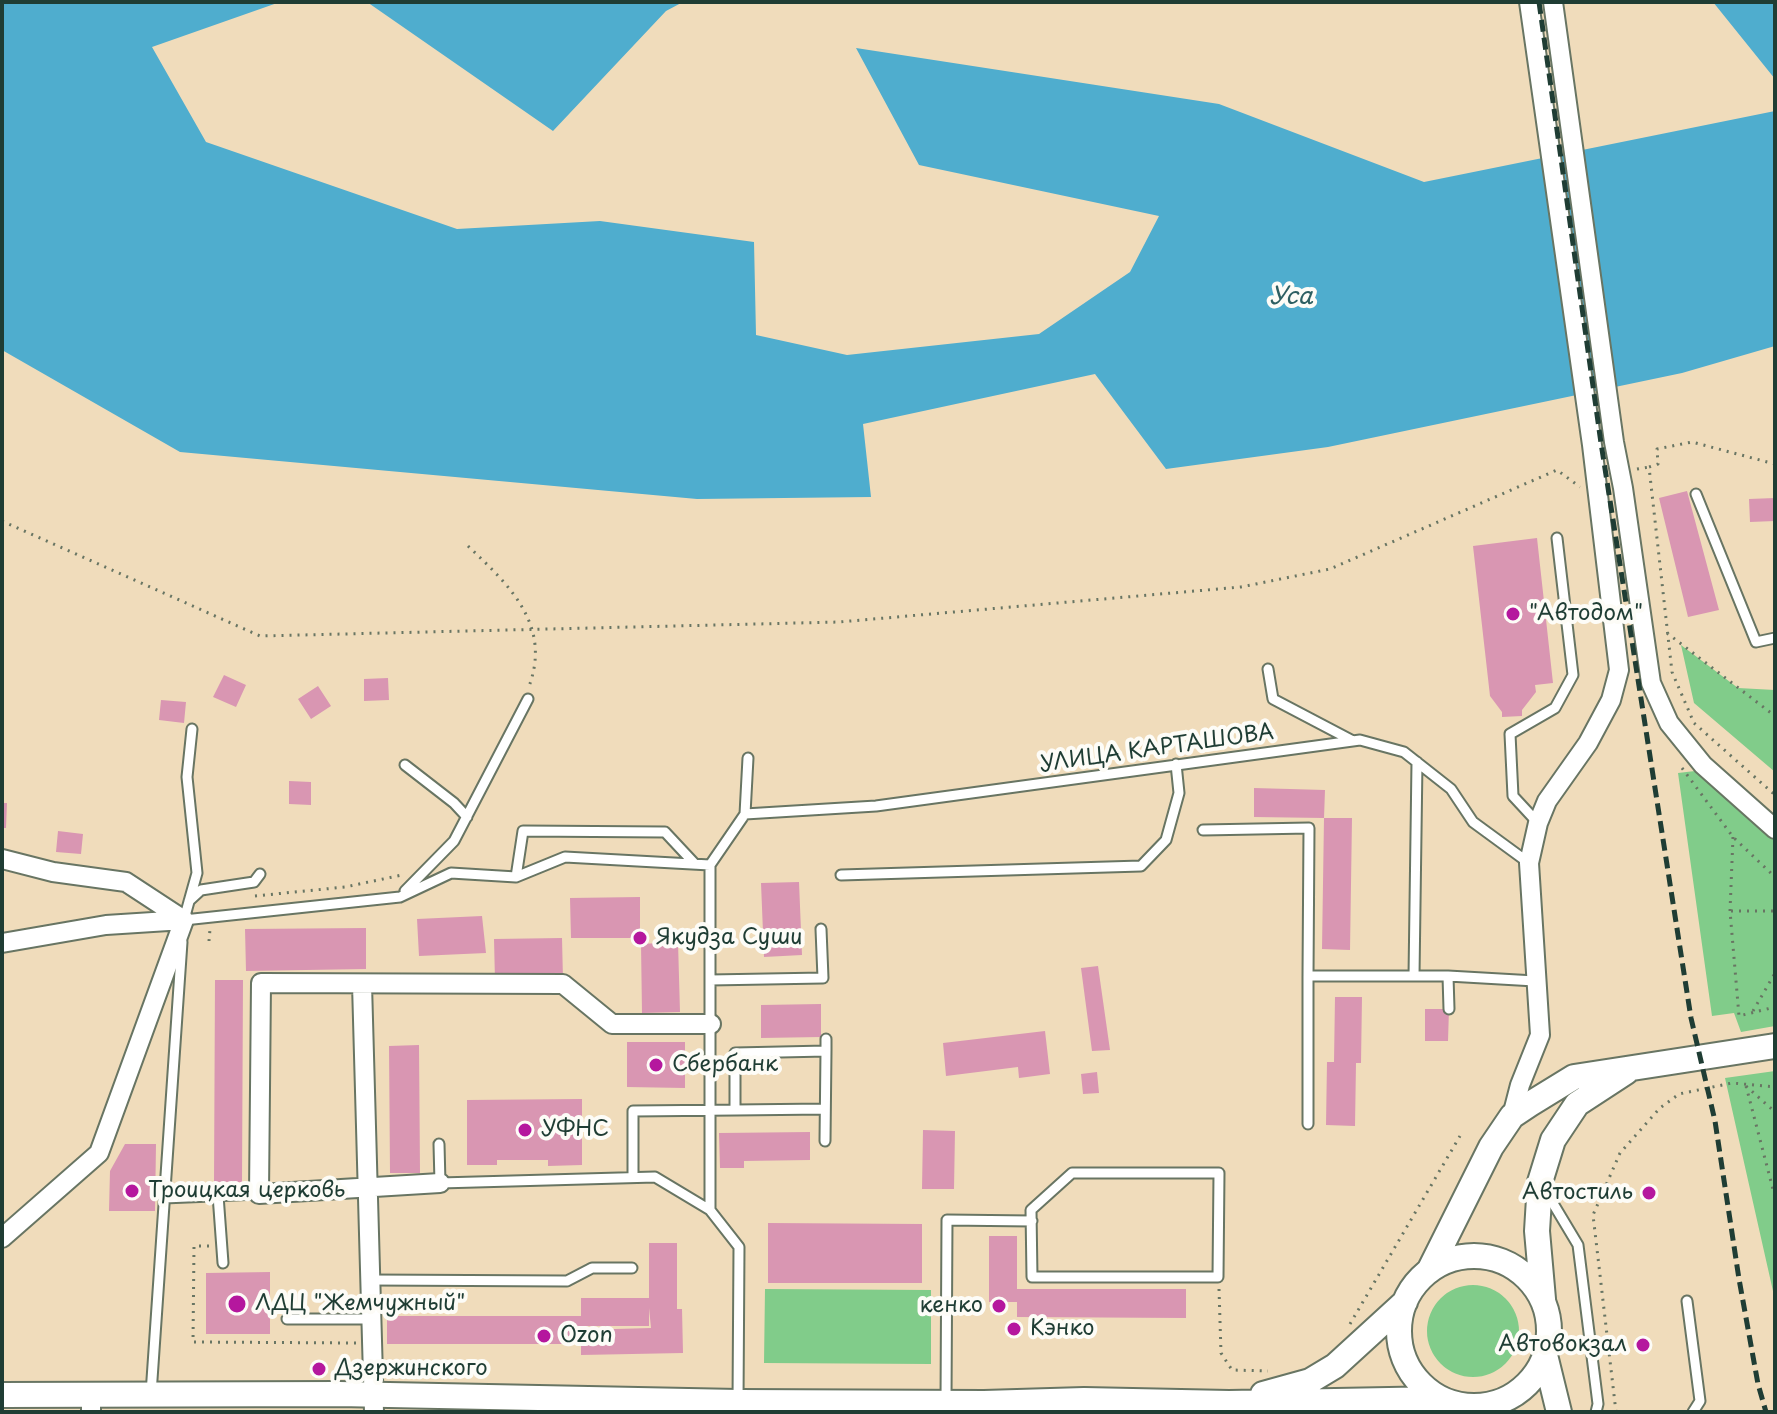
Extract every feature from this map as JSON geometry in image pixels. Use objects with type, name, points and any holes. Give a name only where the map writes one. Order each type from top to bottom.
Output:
[{"type":"main road","points":[[1429,1271],[1491,1147],[1512,1116],[1574,1077],[1775,1046]]},
{"type":"main road","points":[[1543,1302],[1531,1283],[1514,1268],[1494,1259],[1471,1256],[1449,1260],[1429,1271],[1415,1285],[1405,1302],[1399,1324],[1400,1347],[1408,1369],[1423,1387],[1442,1399],[1459,1405],[1500,1408],[1534,1376],[1545,1355],[1549,1337],[1537,1231],[1540,1182],[1553,1140],[1577,1104],[1636,1066]]},
{"type":"main road","points":[[1229,1403],[1310,1381],[1335,1366],[1405,1302]]},
{"type":"main road","points":[[1545,1355],[1559,1412]]},
{"type":"main road","points":[[2,1395],[91,1404],[151,1395],[374,1404],[946,1402],[984,1407],[1084,1400],[1229,1403],[1442,1399]]},
{"type":"street","points":[[1512,1116],[1520,1085],[1540,1035],[1529,863],[1538,823],[1547,801],[1588,743],[1611,700],[1619,670],[1592,445],[1529,2]]},
{"type":"street","points":[[1553,2],[1651,683],[1669,723],[1703,765],[1775,829]]},
{"type":"street","points":[[2,859],[53,872],[126,882],[184,920]]},
{"type":"street","points":[[2,943],[106,925],[184,920]]},
{"type":"street","points":[[2,1238],[99,1153],[184,920]]},
{"type":"street","points":[[440,1183],[259,1194],[261,983],[563,984],[612,1024],[711,1024]]},
{"type":"street","points":[[362,984],[374,1404]]},
{"type":"lane","points":[[1696,494],[1756,642],[1775,638]]},
{"type":"lane","points":[[1538,823],[1513,796],[1510,734],[1555,708],[1573,675],[1557,538]]},
{"type":"lane","points":[[1268,669],[1273,699],[1353,741]]},
{"type":"lane","points":[[400,897],[454,841],[528,699]]},
{"type":"lane","points":[[151,1395],[184,920],[197,873],[187,777],[192,729]]},
{"type":"lane","name":"УЛИЦА КАРТАШОВА","points":[[745,814],[876,806],[1360,740],[1404,752],[1451,789],[1473,822],[1529,863]]},
{"type":"lane","points":[[710,1210],[710,865],[745,814],[748,758]]},
{"type":"lane","points":[[1414,976],[1417,762]]},
{"type":"lane","points":[[841,875],[1141,866],[1166,840],[1179,793],[1176,764]]},
{"type":"lane","points":[[405,765],[467,817]]},
{"type":"lane","points":[[1203,830],[1309,828],[1308,1124]]},
{"type":"lane","points":[[516,877],[523,831],[665,832],[694,863]]},
{"type":"lane","points":[[184,920],[400,897],[451,873],[516,877],[565,857],[710,865]]},
{"type":"lane","points":[[189,901],[201,890],[254,882],[260,874]]},
{"type":"lane","points":[[710,980],[823,978],[821,929]]},
{"type":"lane","points":[[1308,976],[1448,976],[1535,981]]},
{"type":"lane","points":[[1448,976],[1449,1009]]},
{"type":"lane","points":[[825,1141],[826,1039]]},
{"type":"lane","points":[[735,1110],[735,1053],[826,1051]]},
{"type":"lane","points":[[633,1177],[633,1111],[825,1109]]},
{"type":"lane","points":[[439,1144],[440,1183],[655,1177],[710,1210],[739,1247],[738,1402]]},
{"type":"lane","points":[[1072,1173],[1219,1173],[1218,1277],[1032,1277],[1031,1210],[1072,1173]]},
{"type":"lane","points":[[1540,1182],[1578,1245],[1598,1404],[1596,1412]]},
{"type":"lane","points":[[164,1198],[259,1194]]},
{"type":"lane","points":[[218,1195],[223,1263]]},
{"type":"lane","points":[[946,1402],[947,1220],[1032,1221]]},
{"type":"lane","points":[[370,1280],[567,1281],[592,1268],[632,1268]]},
{"type":"lane","points":[[1687,1301],[1700,1401],[1693,1412]]},
{"type":"lane","points":[[287,1319],[371,1319]]},
{"type":"path","points":[[1636,469],[1658,464],[1657,449],[1692,442],[1775,464]]},
{"type":"path","points":[[1649,467],[1672,672],[1694,723],[1775,795]]},
{"type":"path","points":[[2,521],[260,636],[839,622],[1241,587],[1330,569],[1557,470]]},
{"type":"path","points":[[1667,633],[1775,716]]},
{"type":"path","points":[[1775,877],[1733,837],[1730,911],[1739,1016],[1775,1007]]},
{"type":"path","points":[[1730,911],[1775,911]]},
{"type":"path","points":[[1752,1013],[1775,973]]},
{"type":"path","points":[[1616,1412],[1593,1215],[1620,1153],[1660,1108],[1679,1094],[1732,1083],[1775,1087]]},
{"type":"path","points":[[1746,1086],[1775,1112]]},
{"type":"path","points":[[1746,1086],[1775,1197]]},
{"type":"path","points":[[1344,1333],[1460,1136]]},
{"type":"path","points":[[221,1246],[194,1246],[193,1342],[372,1343]]},
{"type":"path","points":[[1218,1277],[1221,1353],[1232,1370],[1275,1372]]},
{"type":"green space","points":[[1681,645],[1738,688],[1775,690],[1775,772],[1694,703]]},
{"type":"green space","points":[[1695,771],[1775,841],[1775,1026],[1741,1032],[1734,1013],[1712,1016],[1678,773]]},
{"type":"green space","points":[[1775,1071],[1775,1300],[1725,1078]]},
{"type":"green space","points":[[1473,1285],[1491,1289],[1505,1299],[1515,1313],[1519,1331],[1515,1349],[1505,1363],[1491,1373],[1473,1377],[1455,1373],[1441,1363],[1431,1349],[1427,1331],[1431,1313],[1441,1299],[1455,1289]]},
{"type":"green space","points":[[765,1289],[931,1290],[931,1364],[764,1363]]},
{"type":"water","name":"Уса","points":[[2,2],[280,2],[152,47],[206,142],[457,229],[600,221],[754,242],[756,335],[847,355],[1039,334],[1130,272],[1159,216],[919,165],[856,48],[1219,104],[1424,182],[1775,111],[1775,346],[1682,373],[1328,447],[1166,469],[1095,374],[863,424],[871,497],[697,499],[180,452],[2,350]]},
{"type":"water","points":[[367,2],[683,2],[666,11],[553,131]]},
{"type":"water","points":[[1713,2],[1775,2],[1775,79]]},
{"type":"building","points":[[1687,491],[1719,610],[1688,617],[1659,498]]},
{"type":"building","points":[[1775,498],[1775,521],[1750,522],[1749,499]]},
{"type":"building","name":"\"Автодом\"","points":[[1537,538],[1553,683],[1535,685],[1536,692],[1522,710],[1522,716],[1502,717],[1502,712],[1490,696],[1473,546]]},
{"type":"building","points":[[224,675],[246,685],[236,707],[213,697]]},
{"type":"building","points":[[388,678],[389,700],[364,701],[364,679]]},
{"type":"building","points":[[318,686],[331,706],[311,719],[298,699]]},
{"type":"building","points":[[161,700],[186,702],[184,723],[159,720]]},
{"type":"building","points":[[289,781],[311,782],[311,805],[289,804]]},
{"type":"building","points":[[1254,788],[1325,790],[1324,818],[1254,817]]},
{"type":"building","points":[[2,803],[7,803],[6,828],[2,828]]},
{"type":"building","points":[[1324,818],[1352,818],[1350,950],[1322,949]]},
{"type":"building","points":[[58,831],[83,834],[81,854],[56,852]]},
{"type":"building","points":[[799,882],[802,955],[764,957],[761,883]]},
{"type":"building","points":[[640,897],[640,938],[571,938],[570,898]]},
{"type":"building","points":[[482,916],[486,953],[419,956],[417,919]]},
{"type":"building","points":[[366,928],[366,969],[246,971],[245,929]]},
{"type":"building","points":[[562,938],[563,980],[495,981],[494,939]]},
{"type":"building","points":[[678,942],[680,1012],[642,1013],[641,944]]},
{"type":"building","points":[[1098,966],[1110,1050],[1092,1051],[1081,968]]},
{"type":"building","points":[[215,980],[243,980],[242,1182],[214,1182]]},
{"type":"building","points":[[1335,997],[1362,997],[1361,1063],[1356,1063],[1355,1126],[1326,1125],[1327,1062],[1334,1062]]},
{"type":"building","points":[[821,1004],[821,1037],[761,1038],[761,1005]]},
{"type":"building","points":[[1425,1009],[1449,1009],[1448,1041],[1425,1041]]},
{"type":"building","points":[[1045,1031],[1050,1074],[1019,1078],[1018,1067],[946,1076],[943,1043]]},
{"type":"building","name":"Сбербанк","points":[[627,1042],[685,1042],[685,1088],[627,1087]]},
{"type":"building","points":[[419,1045],[420,1173],[390,1173],[389,1046]]},
{"type":"building","points":[[1097,1072],[1099,1093],[1083,1094],[1081,1074]]},
{"type":"building","name":"УФНС","points":[[582,1099],[582,1165],[548,1166],[548,1160],[497,1160],[497,1165],[467,1165],[467,1100]]},
{"type":"building","points":[[923,1130],[955,1131],[954,1189],[922,1189]]},
{"type":"building","points":[[810,1132],[810,1160],[744,1161],[744,1168],[720,1168],[719,1133]]},
{"type":"building","name":"Троицкая церковь","points":[[125,1144],[156,1144],[155,1211],[109,1211],[110,1171]]},
{"type":"building","points":[[768,1223],[922,1224],[922,1283],[768,1283]]},
{"type":"building","points":[[989,1236],[1017,1236],[1017,1289],[1186,1289],[1186,1318],[1017,1317],[1017,1302],[989,1302]]},
{"type":"building","points":[[649,1243],[677,1243],[677,1309],[682,1309],[683,1353],[581,1355],[581,1344],[387,1344],[387,1316],[581,1316],[581,1298],[649,1298]],"holes":[[[649,1308],[651,1328],[580,1330],[581,1326],[649,1326]]]},
{"type":"building","points":[[270,1272],[270,1334],[206,1334],[206,1273]]},
{"type":"railway","points":[[1539,2],[1601,443],[1691,1018],[1715,1121],[1739,1279],[1766,1412]]},
{"type":"place","name":"\"Автодом\"","points":[[1513,614]]},
{"type":"place","name":"Якудза Суши","points":[[640,938]]},
{"type":"place","name":"Сбербанк","points":[[656,1065]]},
{"type":"place","name":"УФНС","points":[[525,1130]]},
{"type":"place","name":"Троицкая церковь","points":[[132,1191]]},
{"type":"place","name":"Автостиль","points":[[1649,1193]]},
{"type":"place","name":"ЛДЦ \"Жемчужный\"","points":[[237,1304]]},
{"type":"place","name":"кенко","points":[[999,1306]]},
{"type":"place","name":"Кэнко","points":[[1014,1329]]},
{"type":"place","name":"Ozon","points":[[544,1336]]},
{"type":"place","name":"Автовокзал","points":[[1643,1345]]},
{"type":"place","name":"Дзержинского","points":[[319,1369]]}]
